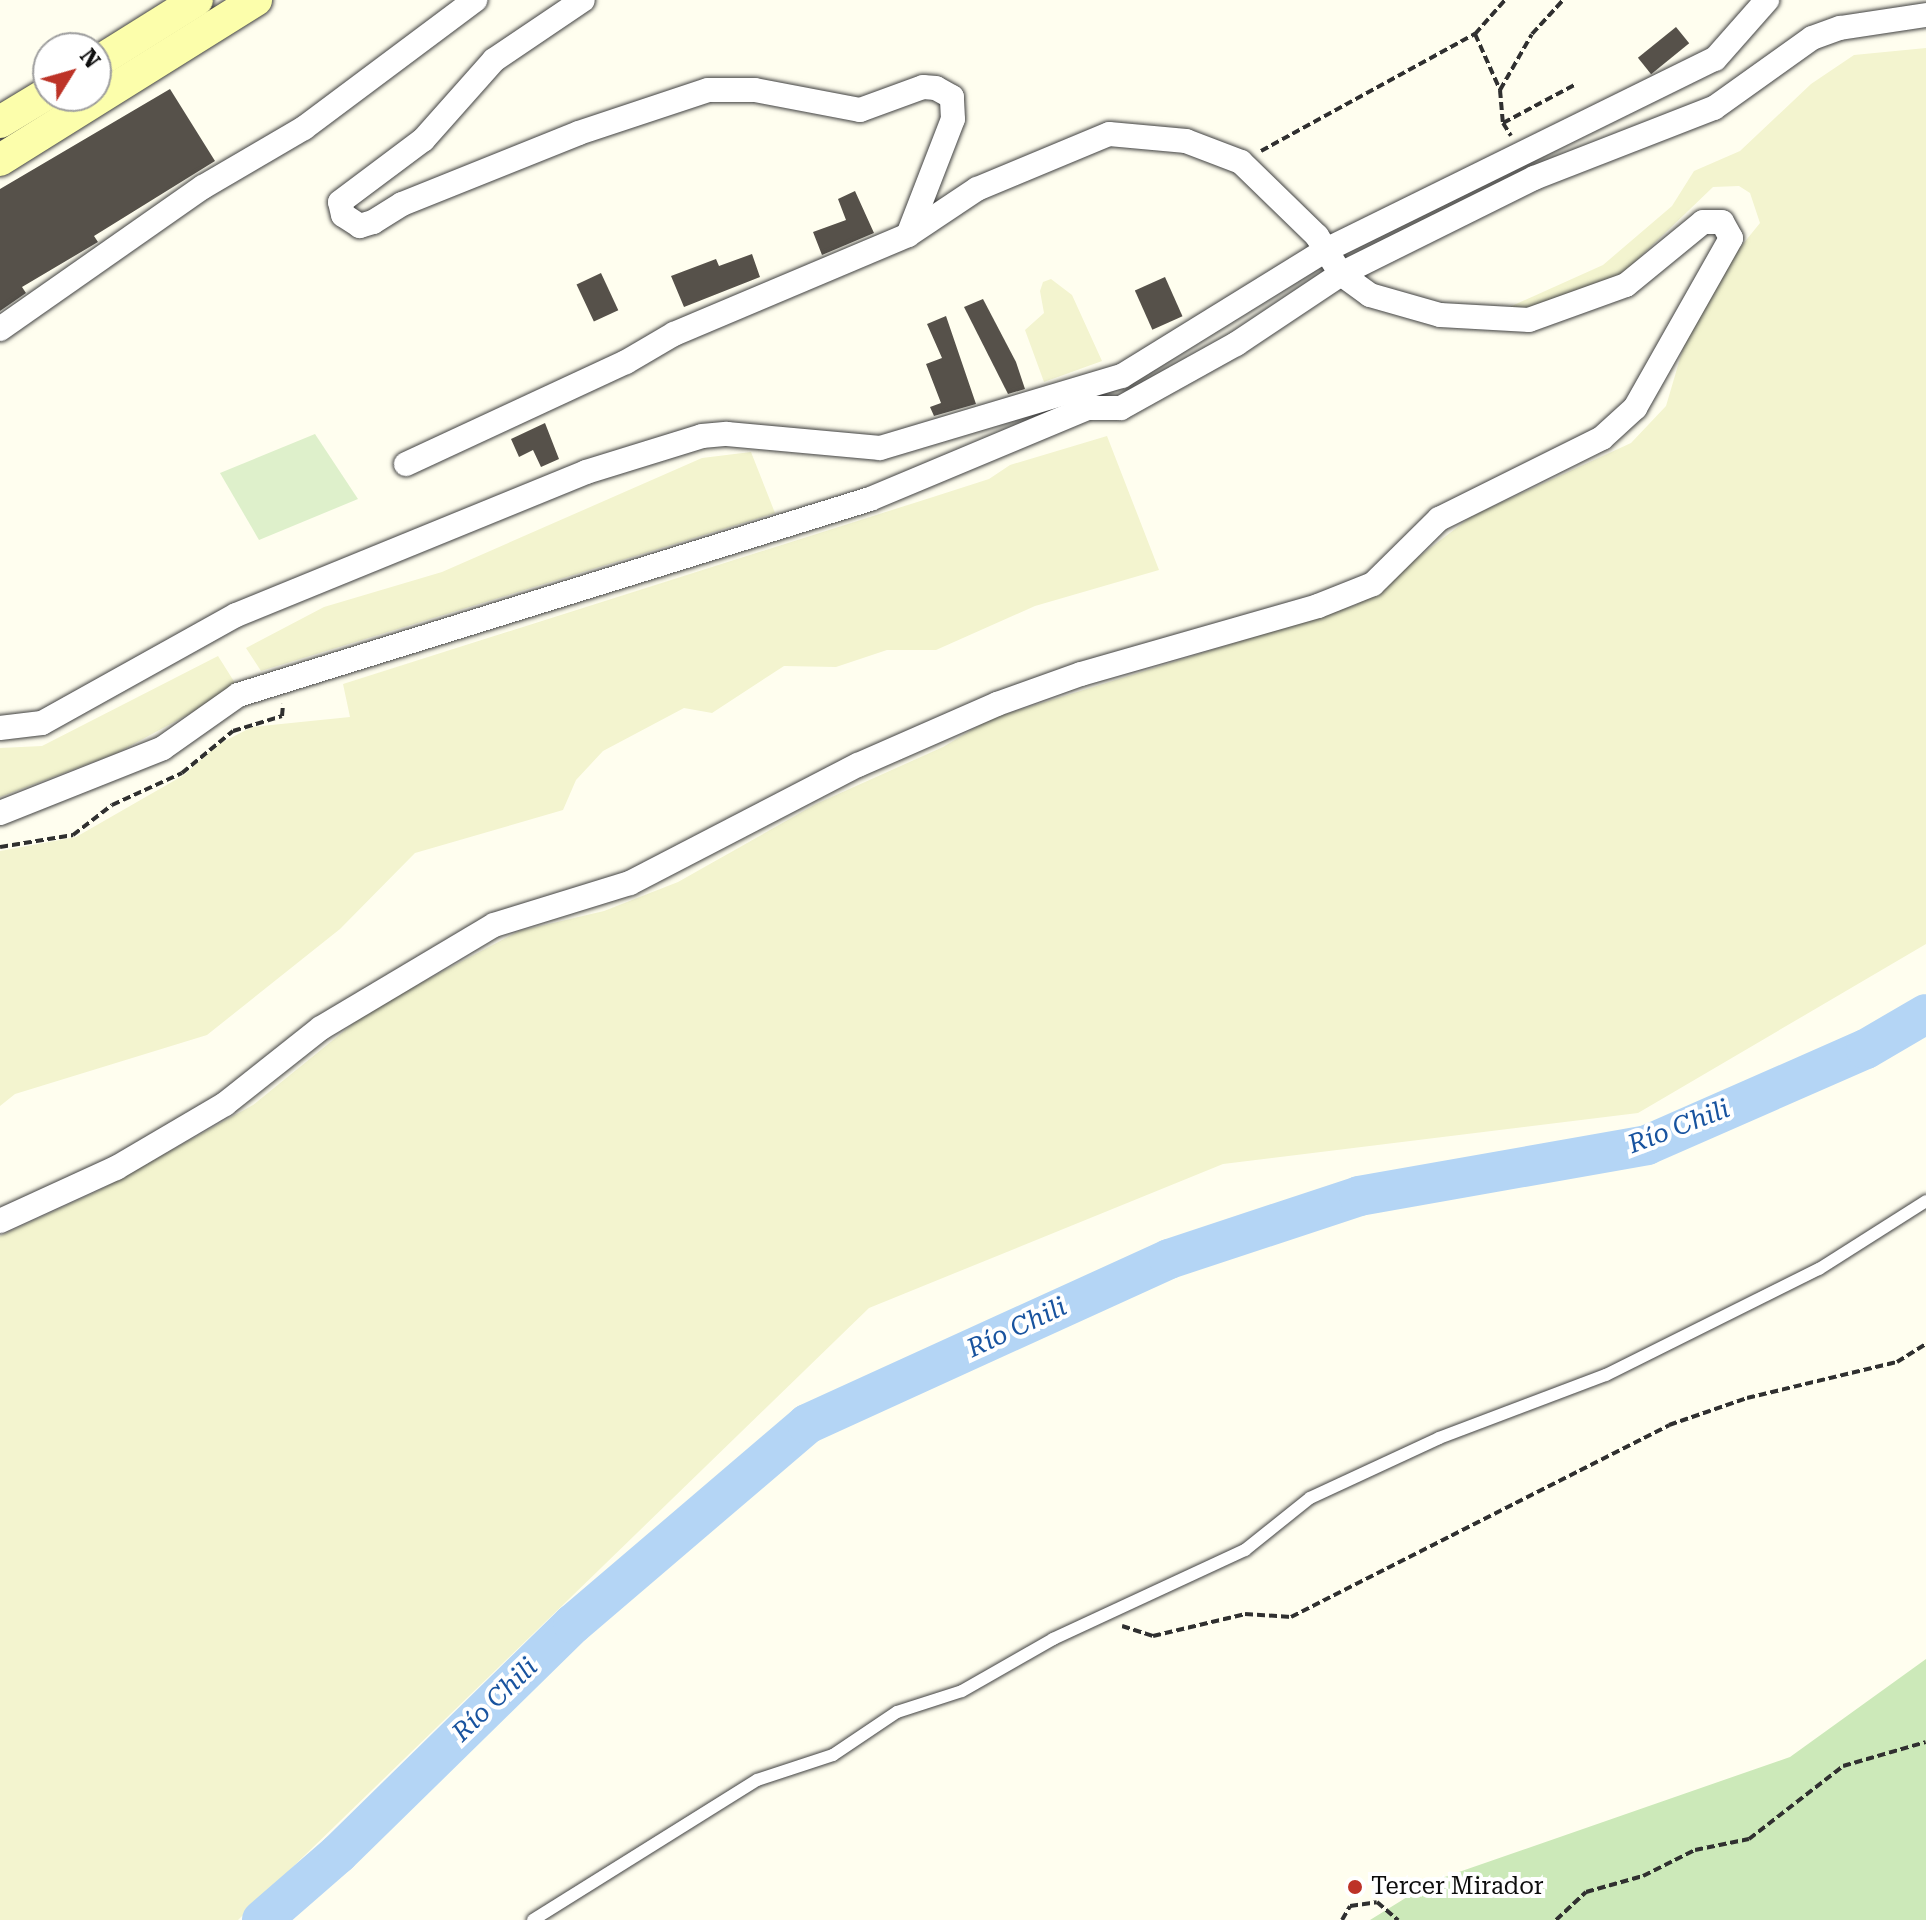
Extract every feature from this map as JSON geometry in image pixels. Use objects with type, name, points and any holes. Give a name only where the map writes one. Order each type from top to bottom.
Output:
[{"type":"main road","points":[[112,53],[197,0]]},
{"type":"main road","points":[[0,160],[256,0]]},
{"type":"main road","points":[[0,122],[32,103]]},
{"type":"street","points":[[0,329],[203,187],[304,128],[475,0]]},
{"type":"street","points":[[583,0],[494,60],[423,140],[340,202],[343,215],[360,226],[373,222],[402,204],[579,133],[708,90],[755,90],[860,110],[923,87],[936,88],[952,97],[953,119],[908,235]]},
{"type":"street","points":[[0,728],[62,714],[236,615],[586,472],[702,436],[727,434],[880,448],[1122,376],[1326,250],[1520,152],[1715,59],[1767,0]]},
{"type":"street","points":[[0,813],[163,748],[238,695],[870,499],[1088,408],[1121,408],[1236,344],[1341,274],[1534,178],[1714,108],[1812,38],[1840,28],[1926,15]]},
{"type":"street","points":[[0,1221],[116,1168],[225,1104],[321,1028],[494,925],[630,883],[858,765],[997,704],[1081,674],[1318,606],[1373,584],[1439,519],[1602,438],[1635,408],[1731,238],[1722,222],[1703,222],[1626,285],[1529,320],[1412,311],[1370,295],[1341,274],[1326,250],[1241,162],[1186,141],[1109,134],[977,189],[908,235],[674,334],[626,362],[406,464]]},
{"type":"lane","points":[[533,1920],[757,1780],[833,1755],[897,1712],[962,1691],[1053,1639],[1104,1620],[1245,1550],[1310,1498],[1439,1438],[1606,1375],[1819,1269],[1926,1201]]},
{"type":"path","points":[[1241,162],[1475,34],[1505,0]]},
{"type":"path","points":[[1500,90],[1532,34],[1563,0]]},
{"type":"path","points":[[1475,34],[1500,90],[1503,123],[1520,152]]},
{"type":"path","points":[[1503,123],[1576,84]]},
{"type":"path","points":[[0,847],[73,835],[112,805],[182,773],[233,731],[282,716],[287,680]]},
{"type":"path","points":[[1104,1620],[1153,1636],[1245,1614],[1291,1617],[1669,1425],[1747,1398],[1897,1362],[1926,1344]]},
{"type":"path","points":[[1556,1920],[1586,1892],[1643,1876],[1695,1850],[1749,1839],[1843,1766],[1926,1742]]},
{"type":"path","points":[[1342,1920],[1350,1906],[1377,1902],[1398,1920]]},
{"type":"green space","points":[[1926,48],[1926,944],[1638,1113],[1223,1164],[869,1308],[238,1920],[0,1920],[0,1236],[100,1190],[253,1105],[370,1010],[519,931],[604,911],[678,882],[816,804],[943,747],[990,719],[1356,605],[1472,516],[1631,443],[1666,406],[1692,318],[1713,281],[1760,223],[1750,193],[1739,186],[1713,187],[1613,283],[1529,309],[1505,309],[1603,265],[1672,206],[1694,171],[1740,151],[1811,84],[1854,55]]},
{"type":"green space","points":[[1051,279],[1072,295],[1102,361],[1044,382],[1025,330],[1044,313],[1040,291],[1043,282]]},
{"type":"green space","points":[[315,434],[358,499],[259,540],[220,473]]},
{"type":"green space","points":[[1107,436],[1159,570],[1035,606],[936,650],[887,650],[836,667],[784,666],[712,713],[684,708],[603,751],[576,780],[563,810],[415,853],[340,929],[207,1035],[15,1094],[0,1106],[0,851],[76,837],[184,775],[217,745],[252,727],[350,717],[343,684],[989,479],[1010,465]]},
{"type":"green space","points":[[751,452],[775,513],[261,671],[246,648],[324,607],[442,572],[702,458]]},
{"type":"green space","points":[[218,656],[235,683],[200,708],[117,753],[0,797],[0,748],[42,746]]},
{"type":"green space","points":[[1926,1659],[1926,1920],[1370,1920],[1433,1881],[1790,1757]]},
{"type":"building","points":[[1676,27],[1689,43],[1651,74],[1638,58]]},
{"type":"building","points":[[170,89],[215,161],[94,236],[98,242],[22,287],[26,293],[0,311],[0,189]]},
{"type":"building","points":[[855,191],[874,233],[822,255],[813,232],[846,220],[838,199]]},
{"type":"building","points":[[752,254],[760,277],[684,307],[671,276],[716,259],[719,266]]},
{"type":"building","points":[[601,273],[618,310],[594,322],[577,284]]},
{"type":"building","points":[[1165,277],[1182,316],[1152,330],[1135,290]]},
{"type":"building","points":[[983,299],[1016,362],[1025,389],[1008,394],[964,307]]},
{"type":"building","points":[[946,316],[976,404],[934,416],[930,407],[941,403],[926,364],[942,358],[927,324]]},
{"type":"building","points":[[545,423],[559,459],[541,467],[533,450],[519,457],[511,439]]},
{"type":"waterway","name":"Río Chili","points":[[262,1920],[338,1854],[573,1624],[807,1424],[1169,1259],[1359,1196],[1647,1145],[1866,1049],[1926,1014]]},
{"type":"place","name":"Tercer Mirador","points":[[1355,1887]]}]
